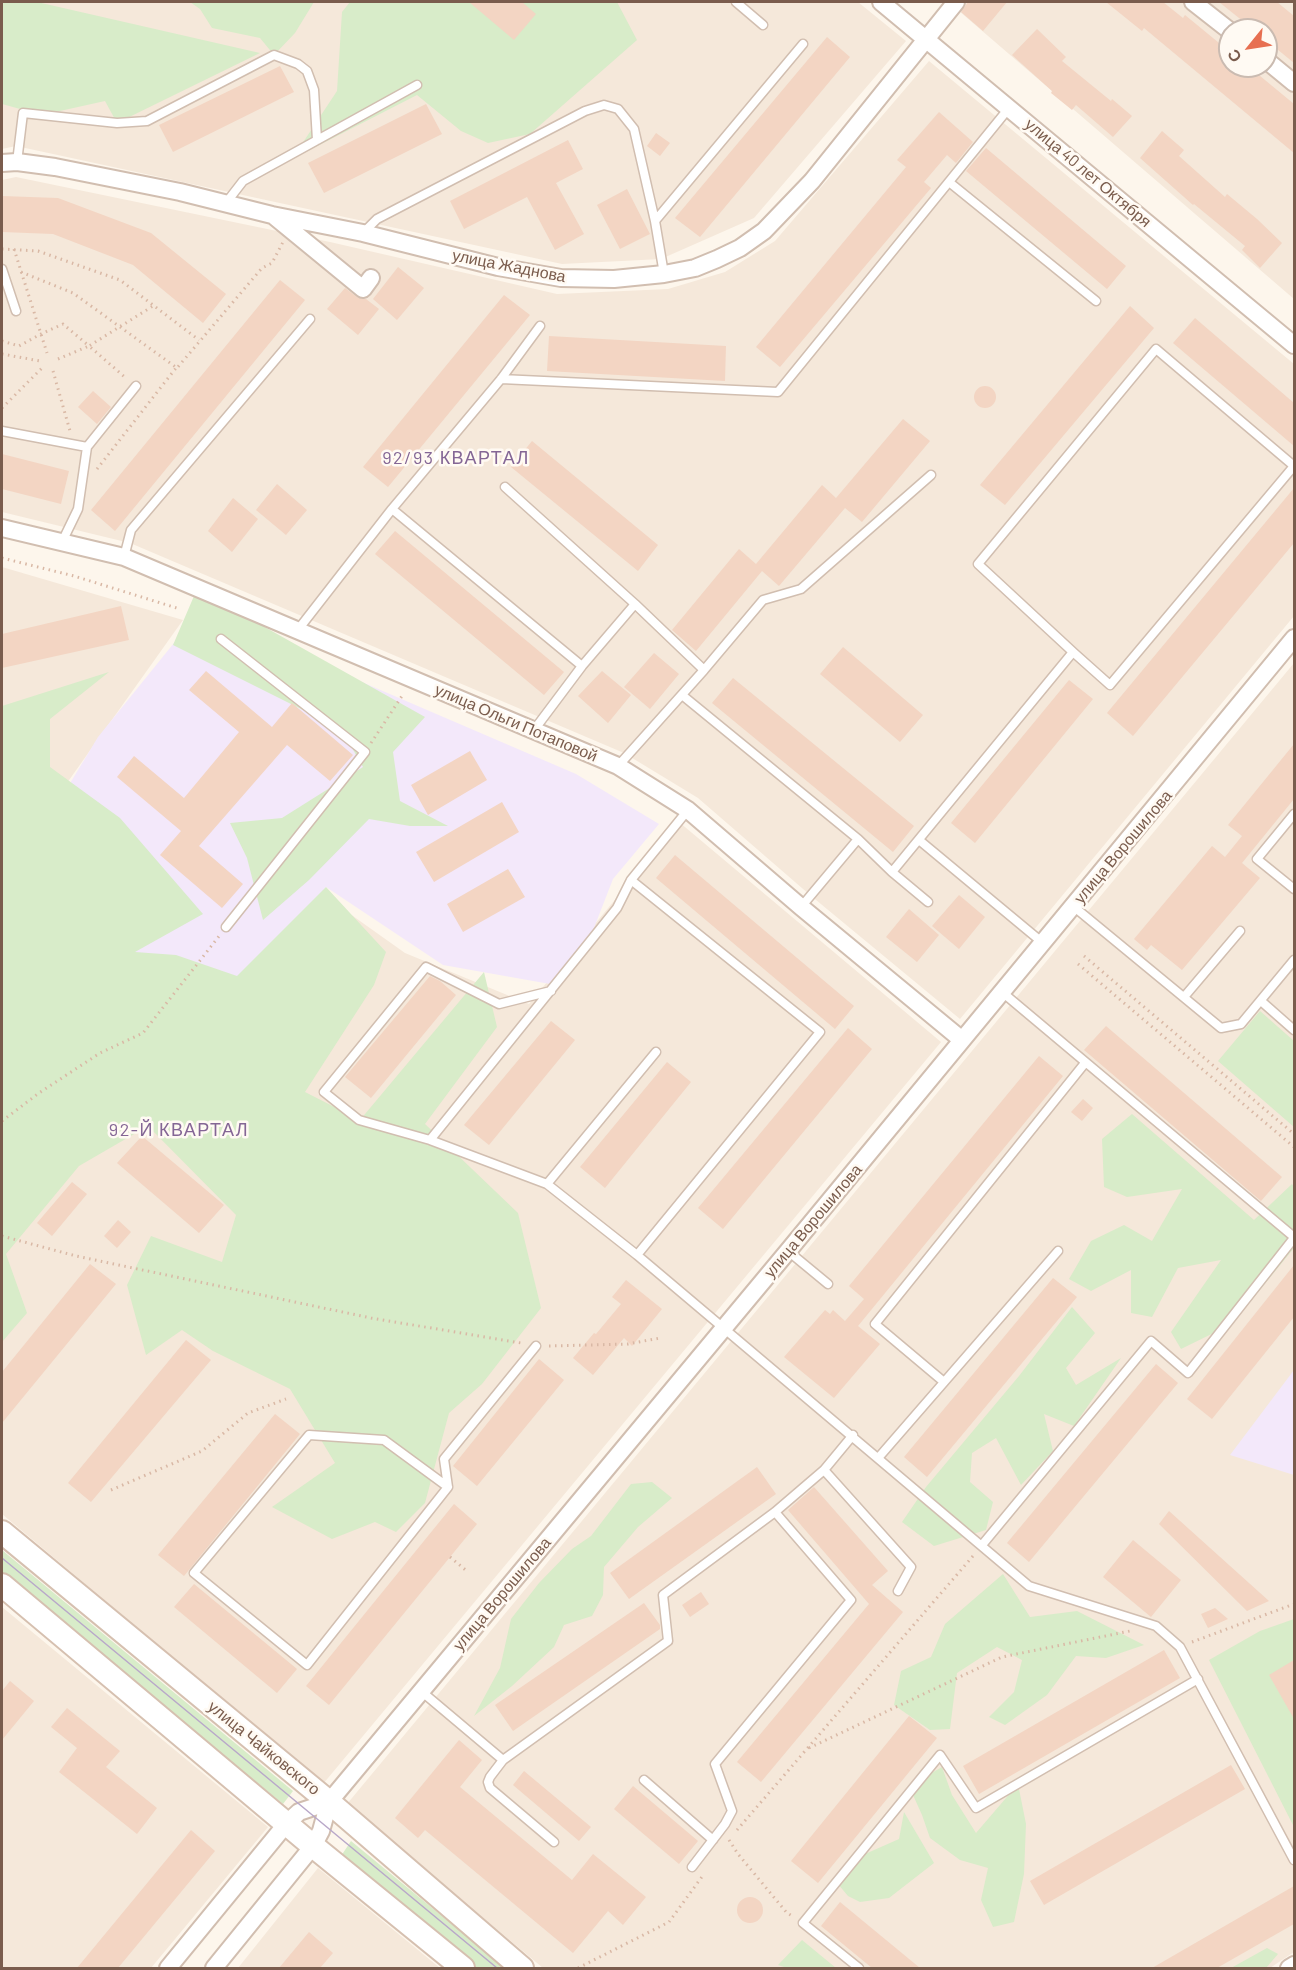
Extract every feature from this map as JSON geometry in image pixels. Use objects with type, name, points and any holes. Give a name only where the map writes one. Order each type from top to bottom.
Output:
[{"type":"main road","name":"улица Чайковского","points":[[2,1532],[329,1802],[522,1968]]},
{"type":"main road","points":[[2,1585],[313,1846],[463,1968]]},
{"type":"street","name":"улица 40 лет Октября","points":[[881,2],[1294,345]]},
{"type":"street","name":"улица Жаднова","points":[[9,162],[55,167],[363,233],[498,267],[561,278],[614,279],[664,274],[695,268],[717,259],[740,248],[764,231],[812,182],[956,2]]},
{"type":"street","points":[[1193,2],[1218,22]]},
{"type":"street","points":[[1278,70],[1294,83]]},
{"type":"street","points":[[272,215],[363,289],[371,278]]},
{"type":"street","name":"улица Ольги Потаповой","points":[[2,528],[123,557],[618,766],[688,810],[962,1040]]},
{"type":"street","name":"улица Ворошилова","points":[[214,1968],[313,1846],[321,1831],[329,1802],[1294,638]]},
{"type":"street","points":[[168,1968],[287,1823],[299,1812],[329,1802]]},
{"type":"street","points":[[1288,1968],[1294,1965]]},
{"type":"lane","points":[[736,2],[763,25]]},
{"type":"lane","points":[[655,220],[803,44]]},
{"type":"lane","points":[[9,162],[23,113],[117,123],[147,121],[274,56],[298,64],[307,71],[315,90],[317,140]]},
{"type":"lane","points":[[226,203],[243,181],[417,85]]},
{"type":"lane","points":[[363,233],[377,219],[585,111],[604,105],[618,109],[634,129],[655,220],[664,274]]},
{"type":"lane","points":[[501,378],[778,392],[1009,108]]},
{"type":"lane","points":[[949,182],[1096,302]]},
{"type":"lane","points":[[2,269],[16,311]]},
{"type":"lane","points":[[123,557],[131,530],[310,319]]},
{"type":"lane","points":[[297,631],[392,509],[501,378],[540,326]]},
{"type":"lane","points":[[1156,349],[1294,466],[1110,685],[1073,652],[978,564],[1156,349]]},
{"type":"lane","points":[[62,542],[78,508],[87,447],[136,386]]},
{"type":"lane","points":[[2,431],[87,447]]},
{"type":"lane","points":[[618,766],[763,600],[801,589],[931,475]]},
{"type":"lane","points":[[505,487],[635,604],[704,670]]},
{"type":"lane","points":[[392,509],[582,666]]},
{"type":"lane","points":[[534,730],[582,666],[635,604]]},
{"type":"lane","points":[[221,639],[365,752],[226,927]]},
{"type":"lane","points":[[892,872],[1073,652]]},
{"type":"lane","points":[[682,695],[858,839],[928,902]]},
{"type":"lane","points":[[430,1140],[617,908],[631,880],[688,810]]},
{"type":"lane","points":[[1294,814],[1257,859],[1294,889]]},
{"type":"lane","points":[[801,907],[858,839]]},
{"type":"lane","points":[[919,840],[1043,943]]},
{"type":"lane","points":[[631,880],[820,1032],[637,1255]]},
{"type":"lane","points":[[1073,906],[1221,1028],[1241,1024],[1294,960]]},
{"type":"lane","points":[[1184,998],[1240,931]]},
{"type":"lane","points":[[550,991],[499,1004],[426,967],[324,1092],[359,1120],[430,1140],[547,1184],[637,1255],[853,1435],[1029,1586],[1156,1626],[1180,1647],[1294,1860]]},
{"type":"lane","points":[[982,1545],[1151,1341],[1188,1373],[1294,1237],[1002,993]]},
{"type":"lane","points":[[1261,1001],[1294,1030]]},
{"type":"lane","points":[[547,1184],[656,1052]]},
{"type":"lane","points":[[944,1382],[875,1324],[1085,1063]]},
{"type":"lane","points":[[788,1251],[828,1284]]},
{"type":"lane","points":[[879,1457],[1058,1251]]},
{"type":"lane","points":[[448,1487],[384,1440],[309,1435],[194,1573],[307,1665],[448,1487],[444,1459],[536,1346]]},
{"type":"lane","points":[[554,1842],[490,1788],[488,1782],[490,1777],[503,1760],[668,1641],[663,1594],[775,1512],[824,1470],[853,1435]]},
{"type":"lane","points":[[824,1470],[911,1567],[898,1591]]},
{"type":"lane","points":[[692,1867],[725,1824],[732,1811],[715,1764],[851,1600],[775,1512]]},
{"type":"lane","points":[[859,1968],[803,1923],[940,1755],[976,1808],[1197,1679]]},
{"type":"lane","points":[[420,1691],[503,1760]]},
{"type":"lane","points":[[644,1780],[713,1840]]},
{"type":"path","points":[[81,489],[200,340],[262,268],[272,263],[290,229]]},
{"type":"path","points":[[2,249],[38,251],[120,280],[200,340]]},
{"type":"path","points":[[14,249],[47,353]]},
{"type":"path","points":[[21,272],[74,293],[177,368]]},
{"type":"path","points":[[58,359],[88,346],[153,306]]},
{"type":"path","points":[[2,341],[19,346],[63,324],[152,399]]},
{"type":"path","points":[[2,354],[40,361]]},
{"type":"path","points":[[2,408],[42,368]]},
{"type":"path","points":[[53,371],[74,444]]},
{"type":"path","points":[[2,558],[74,576],[180,609]]},
{"type":"path","points":[[365,752],[413,679]]},
{"type":"path","points":[[2,1121],[39,1093],[100,1053],[143,1033],[226,927]]},
{"type":"path","points":[[1084,956],[1294,1134]]},
{"type":"path","points":[[1078,964],[1294,1147]]},
{"type":"path","points":[[2,1236],[76,1256],[371,1318],[536,1346],[628,1344],[660,1338]]},
{"type":"path","points":[[111,1490],[202,1451],[248,1413],[286,1399]]},
{"type":"path","points":[[737,1831],[982,1545]]},
{"type":"path","points":[[450,1557],[468,1572]]},
{"type":"path","points":[[1180,1647],[1294,1604]]},
{"type":"path","points":[[807,1749],[1002,1657],[1156,1626]]},
{"type":"path","points":[[725,1824],[729,1840],[738,1854],[787,1913],[803,1923]]},
{"type":"path","points":[[578,1968],[669,1922],[709,1867]]},
{"type":"shaded area","points":[[2,2],[858,2],[906,41],[754,218],[661,259],[562,264],[16,146],[2,149]]},
{"type":"shaded area","points":[[966,2],[1294,2],[1294,299],[959,11]]},
{"type":"shaded area","points":[[929,61],[1294,364],[1294,616],[960,1019],[810,895],[698,798],[624,753],[130,543],[2,512],[2,180],[16,177],[330,242],[557,294],[668,289],[725,272],[775,241]]},
{"type":"shaded area","points":[[2,567],[183,620],[10,863],[221,1033],[329,899],[405,953],[529,1004],[679,822],[941,1042],[323,1784],[2,1514]]},
{"type":"shaded area","points":[[199,612],[576,774],[659,824],[613,879],[592,933],[550,984],[443,965],[326,887],[239,999],[194,961],[170,985],[26,856],[98,737]]},
{"type":"shaded area","points":[[1294,663],[1294,1952],[1270,1968],[543,1968],[347,1804]]},
{"type":"shaded area","points":[[1294,1370],[1294,1475],[1230,1455]]},
{"type":"shaded area","points":[[2,1607],[268,1827],[151,1968],[2,1968]]},
{"type":"shaded area","points":[[318,1868],[440,1968],[238,1968]]},
{"type":"green space","points":[[2,2],[37,2],[260,53],[117,123],[105,101],[42,115],[2,104]]},
{"type":"green space","points":[[190,2],[314,2],[295,33],[274,55],[260,38],[212,28],[200,9]]},
{"type":"green space","points":[[350,2],[617,2],[637,40],[530,134],[488,143],[461,131],[417,95],[292,159],[337,91],[342,12]]},
{"type":"green space","points":[[197,589],[425,717],[393,752],[400,801],[448,826],[410,826],[369,819],[309,880],[263,920],[247,858],[230,823],[282,818],[363,767],[341,729],[173,645]]},
{"type":"green space","points":[[109,672],[50,719],[50,767],[120,818],[203,914],[135,952],[176,955],[237,976],[326,887],[386,952],[374,985],[305,1092],[360,1120],[484,972],[497,1027],[425,1124],[518,1213],[541,1308],[482,1384],[449,1413],[425,1503],[396,1532],[375,1522],[332,1539],[272,1507],[335,1463],[290,1389],[213,1351],[182,1330],[146,1355],[127,1285],[151,1236],[222,1262],[236,1215],[148,1126],[79,1166],[6,1254],[27,1313],[2,1342],[2,706]]},
{"type":"green space","points":[[1260,1011],[1294,1041],[1294,1127],[1218,1061]]},
{"type":"green space","points":[[1132,1114],[1254,1220],[1292,1184],[1294,1187],[1294,1248],[1232,1324],[1181,1349],[1171,1332],[1221,1260],[1178,1268],[1152,1317],[1131,1313],[1131,1270],[1091,1291],[1069,1279],[1091,1241],[1124,1225],[1152,1241],[1182,1189],[1127,1197],[1104,1187],[1102,1139]]},
{"type":"green space","points":[[1072,1307],[1095,1333],[1066,1368],[1076,1385],[1121,1358],[1074,1426],[1044,1414],[1053,1451],[1021,1485],[996,1438],[972,1453],[970,1482],[993,1502],[986,1530],[934,1546],[902,1522],[926,1487],[1019,1376]]},
{"type":"green space","points":[[652,1482],[672,1498],[638,1527],[604,1567],[603,1595],[592,1616],[564,1625],[554,1647],[512,1686],[474,1716],[500,1668],[511,1619],[539,1583],[572,1549],[591,1536],[631,1484]]},
{"type":"green space","points":[[2,1550],[293,1791],[283,1804],[2,1572]]},
{"type":"green space","points":[[1003,1574],[1030,1617],[1077,1611],[1144,1645],[1106,1658],[1076,1656],[1047,1695],[1005,1725],[989,1717],[1014,1692],[1022,1660],[997,1647],[957,1673],[950,1729],[930,1730],[894,1705],[901,1671],[931,1657],[945,1624]]},
{"type":"green space","points":[[1294,1619],[1294,1827],[1209,1660],[1260,1631]]},
{"type":"green space","points":[[942,1767],[952,1795],[976,1833],[1018,1784],[1026,1824],[1024,1874],[1014,1922],[993,1927],[981,1900],[988,1868],[960,1860],[930,1838],[909,1786]]},
{"type":"green space","points":[[904,1812],[934,1863],[889,1898],[860,1902],[848,1896],[838,1884],[856,1858],[899,1839]]},
{"type":"green space","points":[[351,1841],[505,1968],[477,1968],[341,1856]]},
{"type":"green space","points":[[802,1940],[836,1968],[787,1968],[778,1965]]},
{"type":"green space","points":[[1267,1948],[1278,1954],[1266,1968],[1231,1968]]},
{"type":"building","points":[[469,2],[522,2],[536,14],[514,40]]},
{"type":"building","points":[[968,2],[1007,2],[983,31],[961,12]]},
{"type":"building","points":[[1106,2],[1163,2],[1183,18],[1185,15],[1218,42],[1218,78],[1263,78],[1294,104],[1294,153],[1144,28],[1142,31]]},
{"type":"building","points":[[1219,2],[1277,2],[1294,16],[1294,63],[1278,50],[1278,18],[1239,18]]},
{"type":"building","points":[[1037,29],[1066,57],[1062,61],[1132,116],[1113,137],[1076,105],[1072,110],[1051,93],[1052,91],[1012,55]]},
{"type":"building","points":[[827,37],[850,57],[700,237],[675,218]]},
{"type":"building","points":[[280,66],[294,92],[173,152],[159,125]]},
{"type":"building","points":[[426,104],[442,134],[324,193],[308,163]]},
{"type":"building","points":[[939,112],[973,142],[956,163],[947,155],[924,182],[931,188],[780,367],[756,347],[906,167],[897,160]]},
{"type":"building","points":[[1162,131],[1184,150],[1179,156],[1225,197],[1227,194],[1257,219],[1282,243],[1260,268],[1242,250],[1245,246],[1193,205],[1140,158]]},
{"type":"building","points":[[656,133],[670,143],[660,156],[647,146]]},
{"type":"building","points":[[568,140],[583,169],[556,183],[584,234],[555,250],[527,197],[464,229],[450,201]]},
{"type":"building","points":[[986,148],[1126,266],[1107,289],[966,171]]},
{"type":"building","points":[[627,189],[650,234],[620,249],[597,205]]},
{"type":"building","points":[[2,196],[58,198],[151,233],[226,294],[203,323],[133,265],[53,234],[2,232]]},
{"type":"building","points":[[398,267],[424,288],[397,320],[373,299]]},
{"type":"building","points":[[280,280],[305,300],[115,531],[91,510]]},
{"type":"building","points":[[345,288],[379,309],[358,335],[327,309]]},
{"type":"building","points":[[504,295],[530,315],[388,487],[363,467]]},
{"type":"building","points":[[1130,306],[1154,328],[1005,505],[980,485]]},
{"type":"building","points":[[1195,318],[1294,403],[1294,446],[1173,343]]},
{"type":"building","points":[[549,336],[726,346],[725,381],[547,371]]},
{"type":"building","points":[[985,386],[993,389],[996,397],[993,405],[985,408],[977,405],[974,397],[977,389]]},
{"type":"building","points":[[93,391],[111,407],[97,424],[78,407]]},
{"type":"building","points":[[903,419],[930,441],[862,522],[845,508],[779,586],[762,571],[696,651],[672,630],[739,549],[756,564],[822,485],[836,498]]},
{"type":"building","points":[[532,441],[658,545],[638,571],[511,467]]},
{"type":"building","points":[[2,454],[69,471],[61,504],[2,489]]},
{"type":"building","points":[[277,484],[307,510],[286,535],[256,510]]},
{"type":"building","points":[[1294,488],[1294,543],[1133,736],[1107,713]]},
{"type":"building","points":[[233,498],[258,519],[232,552],[208,531]]},
{"type":"building","points":[[395,531],[564,672],[544,695],[375,554]]},
{"type":"building","points":[[121,606],[129,640],[2,668],[2,634]]},
{"type":"building","points":[[843,647],[923,715],[900,742],[820,674]]},
{"type":"building","points":[[654,653],[679,674],[650,709],[624,687]]},
{"type":"building","points":[[206,671],[272,727],[292,703],[353,755],[330,781],[287,745],[199,846],[243,884],[222,908],[160,855],[181,831],[117,777],[134,756],[184,798],[239,732],[189,690]]},
{"type":"building","points":[[602,671],[631,695],[608,723],[578,696]]},
{"type":"building","points":[[733,678],[914,826],[893,852],[712,703]]},
{"type":"building","points":[[1069,680],[1093,699],[975,843],[951,823]]},
{"type":"building","points":[[1294,744],[1294,799],[1242,863],[1260,878],[1182,970],[1151,945],[1147,950],[1134,939],[1212,846],[1225,857],[1242,836],[1228,825]]},
{"type":"building","points":[[470,751],[487,780],[428,815],[411,785]]},
{"type":"building","points":[[502,802],[519,832],[434,882],[416,852]]},
{"type":"building","points":[[675,855],[854,1006],[835,1029],[656,878]]},
{"type":"building","points":[[508,869],[525,897],[463,932],[447,904]]},
{"type":"building","points":[[959,895],[985,917],[959,949],[932,926]]},
{"type":"building","points":[[909,909],[939,935],[917,962],[886,937]]},
{"type":"building","points":[[430,976],[440,981],[456,995],[371,1098],[345,1077]]},
{"type":"building","points":[[551,1021],[575,1040],[489,1145],[464,1125]]},
{"type":"building","points":[[1106,1026],[1282,1177],[1261,1201],[1084,1050]]},
{"type":"building","points":[[848,1028],[872,1049],[723,1229],[698,1208]]},
{"type":"building","points":[[1039,1056],[1063,1076],[858,1326],[880,1344],[834,1398],[784,1357],[825,1310],[830,1314],[833,1310],[845,1321],[864,1299],[849,1286]]},
{"type":"building","points":[[667,1062],[691,1082],[605,1188],[580,1167]]},
{"type":"building","points":[[1083,1099],[1093,1108],[1082,1121],[1071,1112]]},
{"type":"building","points":[[142,1136],[224,1205],[199,1233],[117,1163]]},
{"type":"building","points":[[72,1182],[87,1194],[52,1236],[37,1223]]},
{"type":"building","points":[[118,1220],[131,1232],[117,1248],[104,1236]]},
{"type":"building","points":[[90,1264],[116,1284],[2,1423],[2,1372]]},
{"type":"building","points":[[1294,1265],[1294,1317],[1212,1419],[1187,1399]]},
{"type":"building","points":[[1053,1278],[1077,1297],[927,1477],[904,1457]]},
{"type":"building","points":[[626,1280],[662,1309],[632,1346],[624,1338],[593,1375],[573,1358],[621,1304],[612,1297]]},
{"type":"building","points":[[186,1340],[211,1360],[91,1502],[68,1483]]},
{"type":"building","points":[[539,1359],[564,1380],[477,1486],[453,1466]]},
{"type":"building","points":[[1156,1364],[1178,1383],[1029,1562],[1007,1543]]},
{"type":"building","points":[[275,1414],[300,1434],[184,1576],[158,1555]]},
{"type":"building","points":[[757,1467],[776,1494],[629,1599],[610,1573]]},
{"type":"building","points":[[814,1487],[888,1571],[872,1585],[903,1612],[761,1782],[737,1762],[869,1604],[788,1510]]},
{"type":"building","points":[[454,1504],[477,1524],[329,1705],[306,1686]]},
{"type":"building","points":[[1169,1511],[1269,1601],[1247,1611],[1159,1524]]},
{"type":"building","points":[[1133,1540],[1181,1580],[1151,1617],[1103,1577]]},
{"type":"building","points":[[194,1584],[297,1669],[277,1693],[174,1607]]},
{"type":"building","points":[[701,1592],[709,1604],[690,1617],[682,1605]]},
{"type":"building","points":[[644,1603],[660,1625],[660,1629],[513,1731],[495,1705]]},
{"type":"building","points":[[1215,1608],[1228,1619],[1208,1628],[1201,1614]]},
{"type":"building","points":[[1164,1650],[1180,1678],[979,1794],[963,1766]]},
{"type":"building","points":[[1294,1660],[1294,1719],[1269,1675]]},
{"type":"building","points":[[10,1681],[34,1701],[2,1740],[2,1691]]},
{"type":"building","points":[[67,1708],[120,1751],[106,1767],[157,1808],[137,1834],[59,1772],[77,1748],[51,1727]]},
{"type":"building","points":[[909,1716],[937,1738],[818,1883],[791,1861]]},
{"type":"building","points":[[459,1740],[482,1760],[460,1787],[572,1880],[593,1854],[646,1897],[623,1925],[608,1911],[573,1953],[425,1830],[418,1838],[395,1818]]},
{"type":"building","points":[[1231,1765],[1245,1789],[1044,1905],[1030,1881]]},
{"type":"building","points":[[524,1771],[591,1827],[579,1841],[513,1785]]},
{"type":"building","points":[[633,1786],[698,1841],[679,1864],[614,1809]]},
{"type":"building","points":[[191,1830],[215,1851],[118,1968],[77,1968]]},
{"type":"building","points":[[1294,1886],[1294,1924],[1217,1968],[1152,1968]]},
{"type":"building","points":[[750,1897],[759,1901],[763,1910],[759,1919],[750,1923],[741,1919],[737,1910],[741,1901]]},
{"type":"building","points":[[840,1902],[920,1968],[872,1968],[821,1926]]},
{"type":"building","points":[[309,1932],[333,1953],[320,1968],[279,1968]]},
{"type":"tram line","points":[[2,1558],[497,1968]]},
{"type":"district","name":"92/93 КВАРТАЛ","points":[[456,458]]},
{"type":"district","name":"92-Й КВАРТАЛ","points":[[179,1130]]}]
